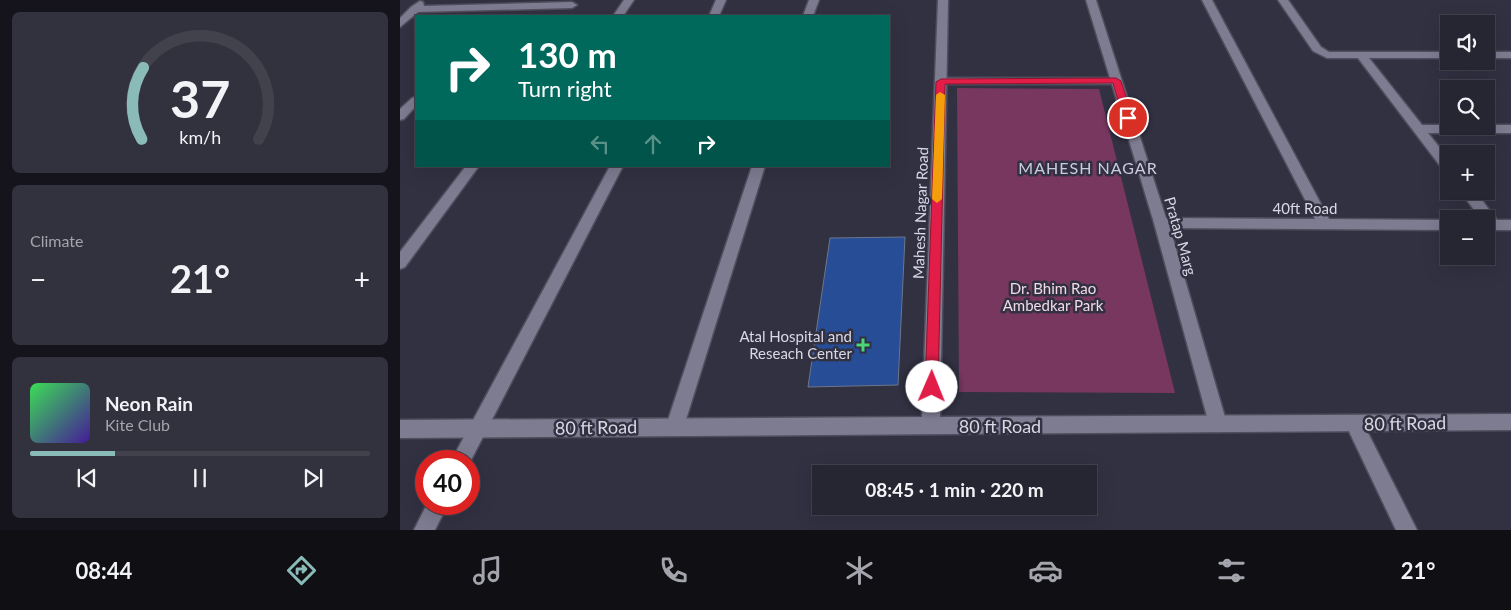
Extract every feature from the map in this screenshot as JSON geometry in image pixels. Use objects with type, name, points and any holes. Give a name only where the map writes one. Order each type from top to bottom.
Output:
[{"type":"street","points":[[400,23],[425,0]]},
{"type":"street","points":[[619,15],[629,0]]},
{"type":"street","points":[[714,15],[722,0]]},
{"type":"street","points":[[808,15],[814,0]]},
{"type":"street","name":"Mahesh Nagar Road","points":[[930,426],[942,0]]},
{"type":"street","name":"Pratap Marg","points":[[1090,0],[1160,223],[1218,424]]},
{"type":"street","points":[[1207,0],[1325,225]]},
{"type":"street","points":[[1283,0],[1321,52],[1361,55],[1440,55]]},
{"type":"street","points":[[414,9],[572,5]]},
{"type":"street","points":[[501,15],[510,6]]},
{"type":"street","points":[[1361,55],[1440,156]]},
{"type":"street","points":[[1495,55],[1511,55]]},
{"type":"street","points":[[941,82],[1116,81]]},
{"type":"street","points":[[400,116],[415,101]]},
{"type":"street","points":[[1419,129],[1511,129]]},
{"type":"street","points":[[400,263],[472,167]]},
{"type":"street","points":[[466,450],[616,167]]},
{"type":"street","points":[[675,426],[759,167]]},
{"type":"street","name":"40ft Road","points":[[1160,223],[1440,225]]},
{"type":"street","points":[[1495,225],[1511,225]]},
{"type":"street","name":"80 ft Road","points":[[400,429],[1511,422]]},
{"type":"street","points":[[1354,423],[1407,530]]},
{"type":"street","points":[[424,530],[432,515]]},
{"type":"green space","name":"Dr. Bhim Rao Ambedkar Park","points":[[957,88],[1099,89],[1175,393],[959,392]]},
{"type":"building","points":[[905,237],[898,385],[808,387],[830,238]]},
{"type":"slow traffic","points":[[937,199],[940,95]]},
{"type":"place","name":"Atal Hospital and Reseach Center","points":[[863,345]]},
{"type":"district","name":"MAHESH NAGAR","points":[[1088,167]]},
{"type":"route","points":[[932,387],[941,82],[1116,81],[1128,118]]}]
